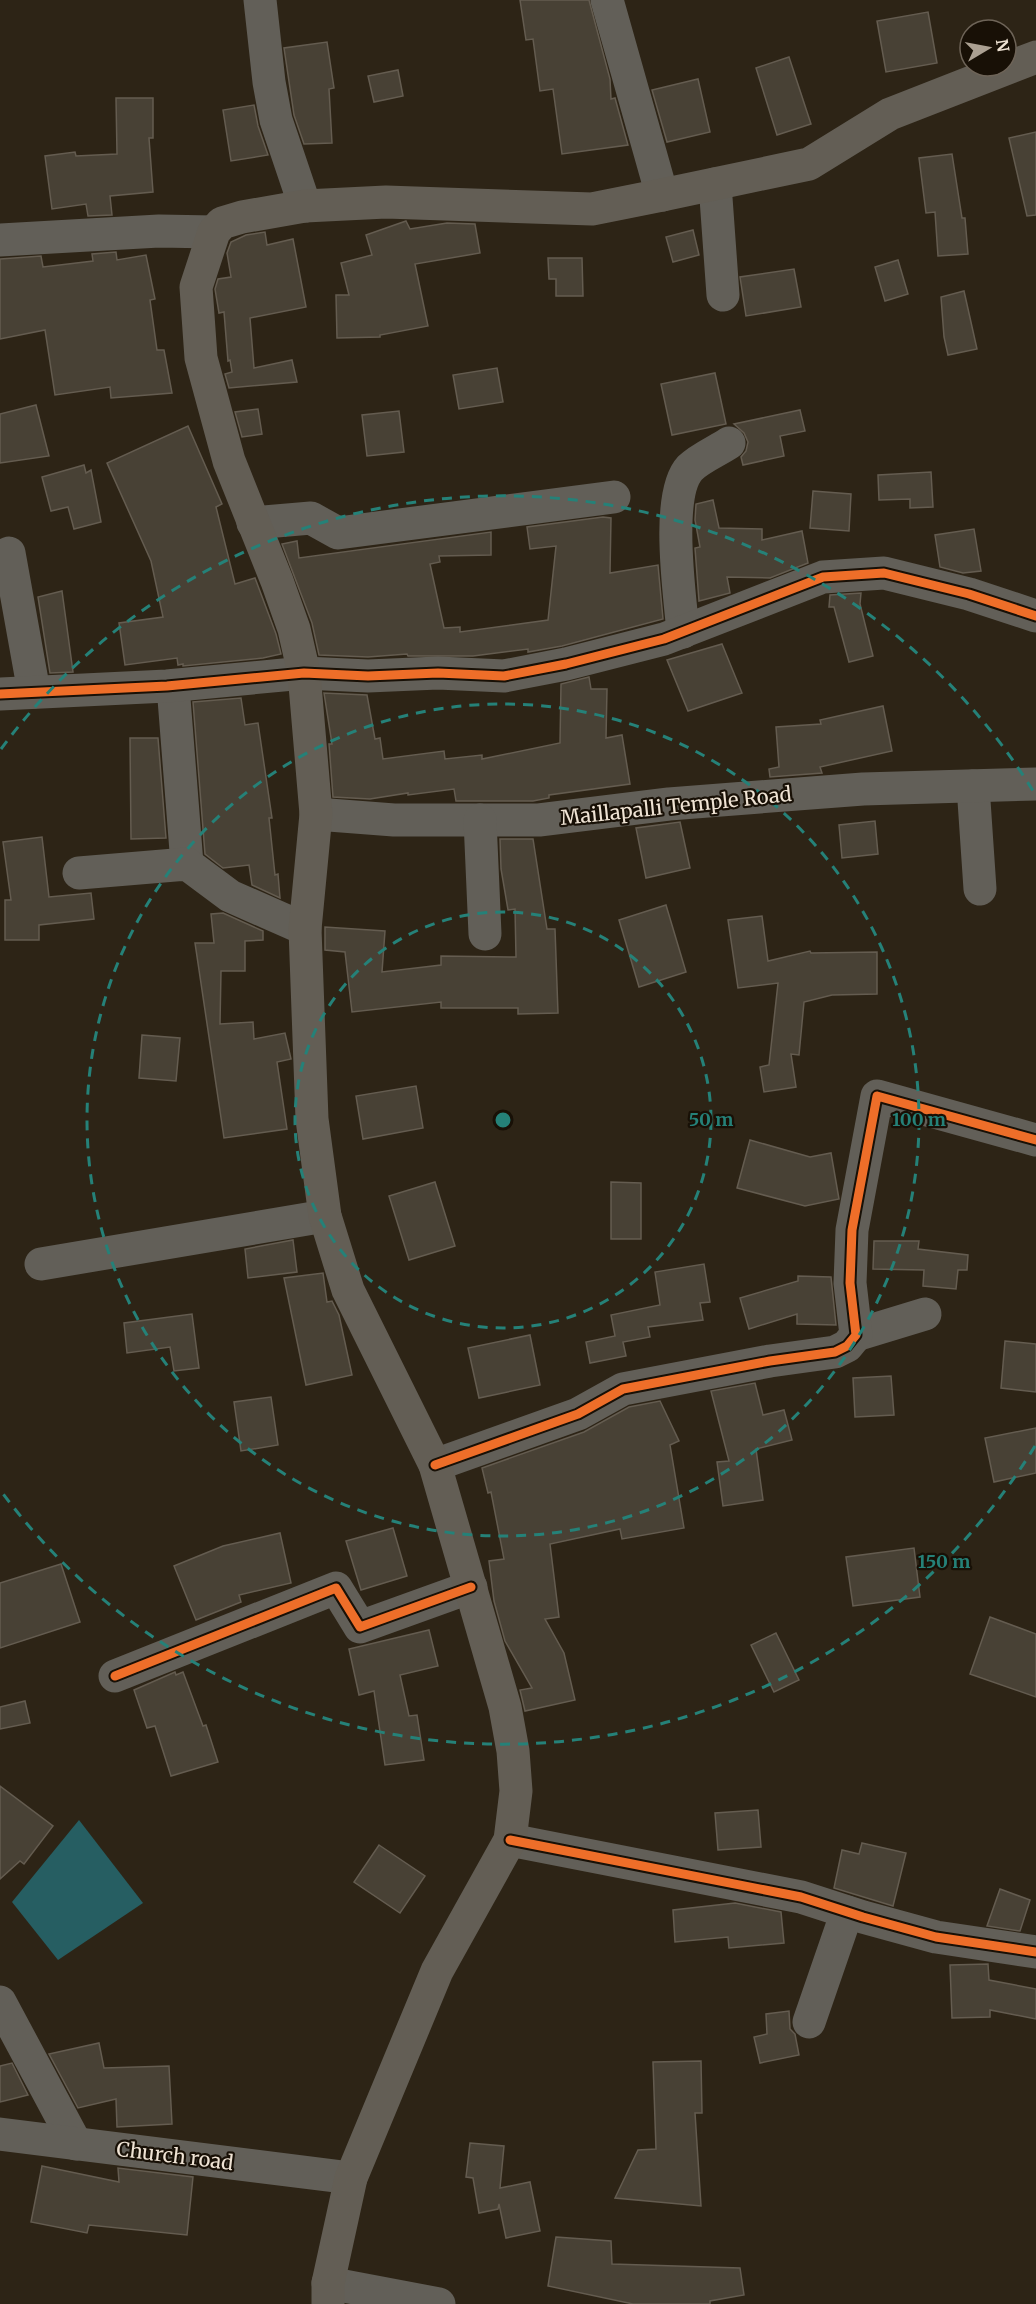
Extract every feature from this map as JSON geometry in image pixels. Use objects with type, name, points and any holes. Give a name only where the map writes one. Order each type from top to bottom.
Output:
[{"type":"main road","points":[[328,2293],[351,2178],[437,1971],[510,1840],[516,1791],[513,1751],[505,1707],[435,1465],[348,1290],[325,1216],[312,1119],[304,929],[316,814],[304,674],[294,629],[277,580],[229,461],[201,358],[196,287],[214,232],[222,223],[232,220],[305,206],[386,202],[592,209],[662,195],[809,164],[890,114],[1036,57]]},
{"type":"street","points":[[260,0],[269,82],[276,120],[305,206]]},
{"type":"street","points":[[607,0],[662,195]]},
{"type":"street","points":[[715,184],[723,296]]},
{"type":"street","points":[[0,240],[159,231],[214,232]]},
{"type":"street","points":[[683,632],[675,547],[678,496],[689,469],[729,443]]},
{"type":"street","points":[[253,524],[311,518],[338,534],[614,497]]},
{"type":"street","points":[[9,553],[34,692]]},
{"type":"street","points":[[0,694],[173,686],[304,674],[368,676],[438,673],[504,676],[566,664],[664,639],[823,577],[884,573],[969,594],[1036,616]]},
{"type":"street","points":[[173,686],[188,864]]},
{"type":"street","name":"Maillapalli Temple Road","points":[[316,814],[394,820],[539,820],[669,804],[863,789],[1036,784]]},
{"type":"street","points":[[973,786],[980,889]]},
{"type":"street","points":[[480,820],[485,934]]},
{"type":"street","points":[[79,873],[188,864],[230,896],[304,929]]},
{"type":"street","points":[[856,1335],[850,1283],[852,1230],[877,1096],[1036,1140]]},
{"type":"street","points":[[41,1264],[325,1216]]},
{"type":"street","points":[[435,1465],[578,1414],[623,1389],[770,1361],[835,1352],[847,1346],[856,1335],[925,1314]]},
{"type":"street","points":[[115,1676],[336,1588],[360,1627],[471,1587]]},
{"type":"street","points":[[510,1840],[801,1897],[936,1937],[1036,1952]]},
{"type":"street","points":[[809,2022],[847,1912]]},
{"type":"street","points":[[0,2002],[76,2144]]},
{"type":"street","name":"Church road","points":[[0,2134],[351,2178]]},
{"type":"street","points":[[328,2293],[439,2304]]},
{"type":"water","points":[[79,1820],[143,1903],[58,1960],[12,1902]]},
{"type":"building","points":[[520,0],[589,0],[610,79],[611,99],[615,98],[628,145],[562,154],[553,89],[540,91],[533,39],[526,40]]},
{"type":"building","points":[[928,12],[937,63],[886,72],[877,21]]},
{"type":"building","points":[[327,42],[334,88],[329,89],[332,143],[304,144],[294,115],[284,48]]},
{"type":"building","points":[[789,57],[811,124],[777,135],[756,68]]},
{"type":"building","points":[[398,70],[403,96],[374,102],[368,76]]},
{"type":"building","points":[[698,79],[710,132],[667,142],[652,90]]},
{"type":"building","points":[[116,98],[153,98],[153,138],[149,138],[153,192],[110,196],[112,215],[88,216],[86,204],[52,209],[45,156],[75,152],[76,156],[117,154]]},
{"type":"building","points":[[254,105],[258,126],[268,155],[231,161],[223,110]]},
{"type":"building","points":[[1036,132],[1036,215],[1027,216],[1009,138]]},
{"type":"building","points":[[952,154],[962,218],[965,218],[968,254],[938,256],[935,212],[926,213],[919,158]]},
{"type":"building","points":[[406,221],[410,229],[447,223],[475,224],[480,253],[415,264],[428,326],[380,335],[380,337],[337,338],[336,295],[349,295],[341,263],[372,255],[366,235]]},
{"type":"building","points":[[693,230],[699,255],[673,262],[666,237]]},
{"type":"building","points":[[265,232],[267,245],[293,239],[306,307],[250,318],[254,368],[292,360],[297,382],[229,388],[225,374],[232,372],[230,360],[228,361],[224,312],[219,313],[215,289],[218,279],[231,277],[227,253],[231,242],[246,235]]},
{"type":"building","points":[[116,252],[117,260],[146,255],[155,299],[150,300],[157,350],[164,350],[172,393],[111,398],[110,387],[55,395],[45,330],[0,339],[0,259],[41,256],[43,267],[93,261],[92,254]]},
{"type":"building","points":[[548,258],[582,258],[583,296],[556,296],[556,279],[549,279]]},
{"type":"building","points":[[898,260],[908,294],[885,301],[875,267]]},
{"type":"building","points":[[794,269],[801,307],[746,316],[740,277]]},
{"type":"building","points":[[964,291],[977,349],[948,355],[944,337],[941,297]]},
{"type":"building","points":[[497,368],[503,402],[459,409],[453,375]]},
{"type":"building","points":[[715,373],[726,424],[672,435],[661,384]]},
{"type":"building","points":[[36,405],[49,456],[0,463],[0,414]]},
{"type":"building","points":[[258,409],[262,434],[242,437],[235,412]]},
{"type":"building","points":[[800,410],[805,431],[780,436],[784,456],[743,465],[741,457],[746,451],[748,442],[744,433],[734,424]]},
{"type":"building","points":[[399,411],[404,452],[367,456],[362,415]]},
{"type":"building","points":[[188,426],[222,504],[216,507],[235,584],[255,578],[281,654],[183,666],[183,664],[178,665],[177,658],[125,665],[119,623],[163,617],[151,561],[107,463]]},
{"type":"building","points":[[84,465],[86,473],[91,470],[101,522],[74,529],[68,507],[51,511],[42,477]]},
{"type":"building","points":[[931,472],[933,507],[910,508],[910,499],[879,500],[878,475]]},
{"type":"building","points":[[813,491],[851,494],[849,531],[810,528]]},
{"type":"building","points":[[713,500],[719,528],[762,529],[762,540],[802,531],[808,563],[770,578],[727,577],[730,593],[699,601],[695,548],[700,547],[695,520],[696,504]]},
{"type":"building","points":[[603,517],[611,518],[610,573],[658,565],[663,619],[562,646],[528,652],[528,649],[473,656],[319,655],[312,623],[282,544],[297,541],[299,558],[491,532],[491,555],[439,556],[440,562],[430,564],[444,628],[460,627],[460,632],[548,620],[556,546],[530,549],[527,527]]},
{"type":"building","points":[[974,529],[981,571],[963,573],[940,567],[935,535]]},
{"type":"building","points":[[62,591],[73,672],[50,673],[38,597]]},
{"type":"building","points":[[861,593],[860,604],[873,656],[849,662],[834,607],[829,607],[830,595]]},
{"type":"building","points":[[722,644],[742,693],[688,711],[667,660]]},
{"type":"building","points":[[589,677],[591,689],[607,689],[606,738],[622,735],[630,784],[549,795],[549,798],[533,801],[456,801],[454,789],[370,799],[333,797],[329,744],[332,744],[324,693],[367,695],[375,739],[380,738],[383,759],[444,751],[445,759],[482,755],[482,759],[560,743],[561,684]]},
{"type":"building","points":[[241,698],[245,725],[258,723],[272,818],[269,818],[275,875],[278,874],[280,898],[252,885],[249,865],[223,868],[205,854],[193,702]]},
{"type":"building","points":[[883,706],[892,751],[820,767],[822,773],[770,777],[769,769],[779,767],[776,727],[821,724],[820,720]]},
{"type":"building","points":[[130,738],[158,738],[166,838],[131,839]]},
{"type":"building","points":[[875,821],[878,854],[842,858],[839,825]]},
{"type":"building","points":[[680,822],[690,868],[646,878],[636,828]]},
{"type":"building","points":[[42,837],[49,897],[91,893],[94,919],[39,925],[39,940],[5,940],[5,900],[11,900],[3,842]]},
{"type":"building","points":[[500,839],[533,839],[547,929],[555,929],[558,1013],[518,1014],[518,1008],[441,1008],[441,1002],[352,1012],[345,952],[325,950],[325,927],[385,931],[382,972],[441,965],[441,956],[516,957],[515,909],[508,910],[501,869]]},
{"type":"building","points":[[666,905],[686,972],[639,987],[619,920]]},
{"type":"building","points":[[223,913],[263,931],[263,940],[245,941],[245,971],[221,971],[220,1024],[253,1022],[254,1039],[285,1033],[291,1059],[277,1062],[287,1129],[224,1138],[195,943],[214,943],[211,914]]},
{"type":"building","points":[[762,916],[768,961],[810,951],[811,953],[877,952],[877,994],[832,995],[804,1002],[799,1055],[791,1054],[796,1087],[764,1092],[760,1067],[769,1065],[778,983],[738,988],[728,920]]},
{"type":"building","points":[[142,1035],[180,1038],[176,1081],[139,1078]]},
{"type":"building","points":[[416,1086],[423,1128],[363,1139],[356,1096]]},
{"type":"building","points":[[750,1140],[810,1157],[831,1153],[839,1199],[805,1206],[737,1188]]},
{"type":"building","points":[[435,1182],[455,1246],[409,1260],[389,1196]]},
{"type":"building","points":[[611,1182],[641,1183],[641,1239],[611,1239]]},
{"type":"building","points":[[293,1240],[297,1272],[248,1278],[245,1249]]},
{"type":"building","points":[[874,1241],[919,1241],[918,1249],[968,1255],[967,1270],[958,1270],[956,1289],[923,1286],[924,1270],[873,1269]]},
{"type":"building","points":[[704,1264],[710,1302],[700,1303],[703,1320],[648,1327],[650,1337],[623,1342],[626,1356],[590,1363],[586,1342],[615,1336],[611,1315],[660,1305],[655,1272]]},
{"type":"building","points":[[323,1273],[327,1302],[332,1301],[339,1315],[352,1375],[306,1385],[284,1278]]},
{"type":"building","points":[[798,1276],[831,1277],[836,1325],[797,1324],[797,1314],[749,1329],[740,1298],[798,1281]]},
{"type":"building","points":[[192,1314],[199,1368],[174,1371],[170,1347],[127,1353],[124,1323]]},
{"type":"building","points":[[530,1335],[540,1385],[479,1398],[468,1348]]},
{"type":"building","points":[[1005,1341],[1036,1344],[1036,1392],[1001,1388]]},
{"type":"building","points":[[891,1376],[894,1415],[855,1417],[853,1378]]},
{"type":"building","points":[[755,1383],[763,1415],[784,1410],[792,1440],[756,1449],[763,1500],[723,1506],[717,1462],[729,1461],[711,1391]]},
{"type":"building","points":[[271,1397],[278,1445],[241,1451],[234,1402]]},
{"type":"building","points":[[660,1401],[679,1441],[670,1445],[684,1528],[622,1539],[620,1529],[550,1544],[559,1617],[545,1619],[564,1653],[575,1700],[525,1711],[520,1690],[532,1688],[505,1641],[494,1601],[489,1561],[504,1559],[491,1492],[488,1493],[482,1468],[584,1432],[629,1407]]},
{"type":"building","points":[[1036,1428],[1036,1473],[994,1482],[985,1438]]},
{"type":"building","points":[[393,1528],[407,1576],[361,1590],[346,1541]]},
{"type":"building","points":[[280,1533],[291,1583],[239,1595],[241,1602],[196,1620],[174,1566],[223,1546]]},
{"type":"building","points":[[914,1548],[920,1597],[853,1606],[846,1557]]},
{"type":"building","points":[[61,1564],[80,1622],[0,1648],[0,1583]]},
{"type":"building","points":[[990,1617],[1036,1634],[1036,1697],[970,1674]]},
{"type":"building","points":[[429,1630],[438,1666],[400,1675],[409,1716],[417,1715],[424,1760],[385,1765],[374,1691],[359,1695],[349,1649]]},
{"type":"building","points":[[776,1633],[799,1680],[774,1692],[751,1645]]},
{"type":"building","points":[[175,1672],[176,1675],[183,1672],[203,1726],[206,1725],[218,1762],[171,1776],[155,1726],[147,1728],[134,1690]]},
{"type":"building","points":[[25,1701],[30,1723],[0,1729],[0,1707]]},
{"type":"building","points":[[0,1786],[53,1826],[24,1864],[20,1861],[0,1879]]},
{"type":"building","points":[[758,1810],[761,1847],[718,1850],[715,1813]]},
{"type":"building","points":[[862,1843],[906,1853],[893,1906],[834,1888],[842,1850],[859,1854]]},
{"type":"building","points":[[379,1845],[425,1876],[400,1913],[354,1882]]},
{"type":"building","points":[[1000,1889],[1030,1900],[1020,1931],[987,1926]]},
{"type":"building","points":[[735,1903],[781,1912],[784,1943],[729,1948],[728,1937],[675,1942],[673,1910]]},
{"type":"building","points":[[988,1964],[989,1980],[1036,1989],[1036,2019],[990,2010],[990,2017],[952,2018],[950,1965]]},
{"type":"building","points":[[789,2011],[790,2029],[795,2034],[799,2055],[760,2063],[754,2037],[767,2034],[766,2014]]},
{"type":"building","points":[[99,2043],[104,2068],[169,2066],[172,2124],[117,2127],[116,2099],[78,2108],[49,2054]]},
{"type":"building","points":[[701,2061],[702,2113],[695,2113],[701,2206],[615,2198],[638,2150],[656,2149],[653,2062]]},
{"type":"building","points":[[12,2063],[28,2095],[0,2102],[0,2066]]},
{"type":"building","points":[[470,2143],[504,2146],[500,2188],[530,2182],[540,2231],[506,2238],[499,2204],[498,2209],[479,2213],[473,2178],[466,2177]]},
{"type":"building","points":[[42,2166],[119,2182],[118,2168],[193,2177],[187,2235],[89,2225],[87,2233],[31,2222]]},
{"type":"building","points":[[556,2237],[611,2241],[612,2264],[740,2268],[744,2295],[710,2301],[710,2304],[633,2304],[548,2286]]},
{"type":"cycle path","points":[[0,694],[167,686],[304,673],[368,676],[438,673],[504,676],[566,664],[664,639],[823,577],[884,573],[969,594],[1036,616]]},
{"type":"cycle path","points":[[435,1465],[578,1414],[623,1389],[770,1361],[835,1352],[847,1346],[856,1335],[850,1283],[852,1230],[877,1096],[1036,1140]]},
{"type":"cycle path","points":[[115,1676],[336,1588],[360,1627],[471,1587]]},
{"type":"cycle path","points":[[510,1840],[801,1897],[936,1937],[1036,1952]]}]
